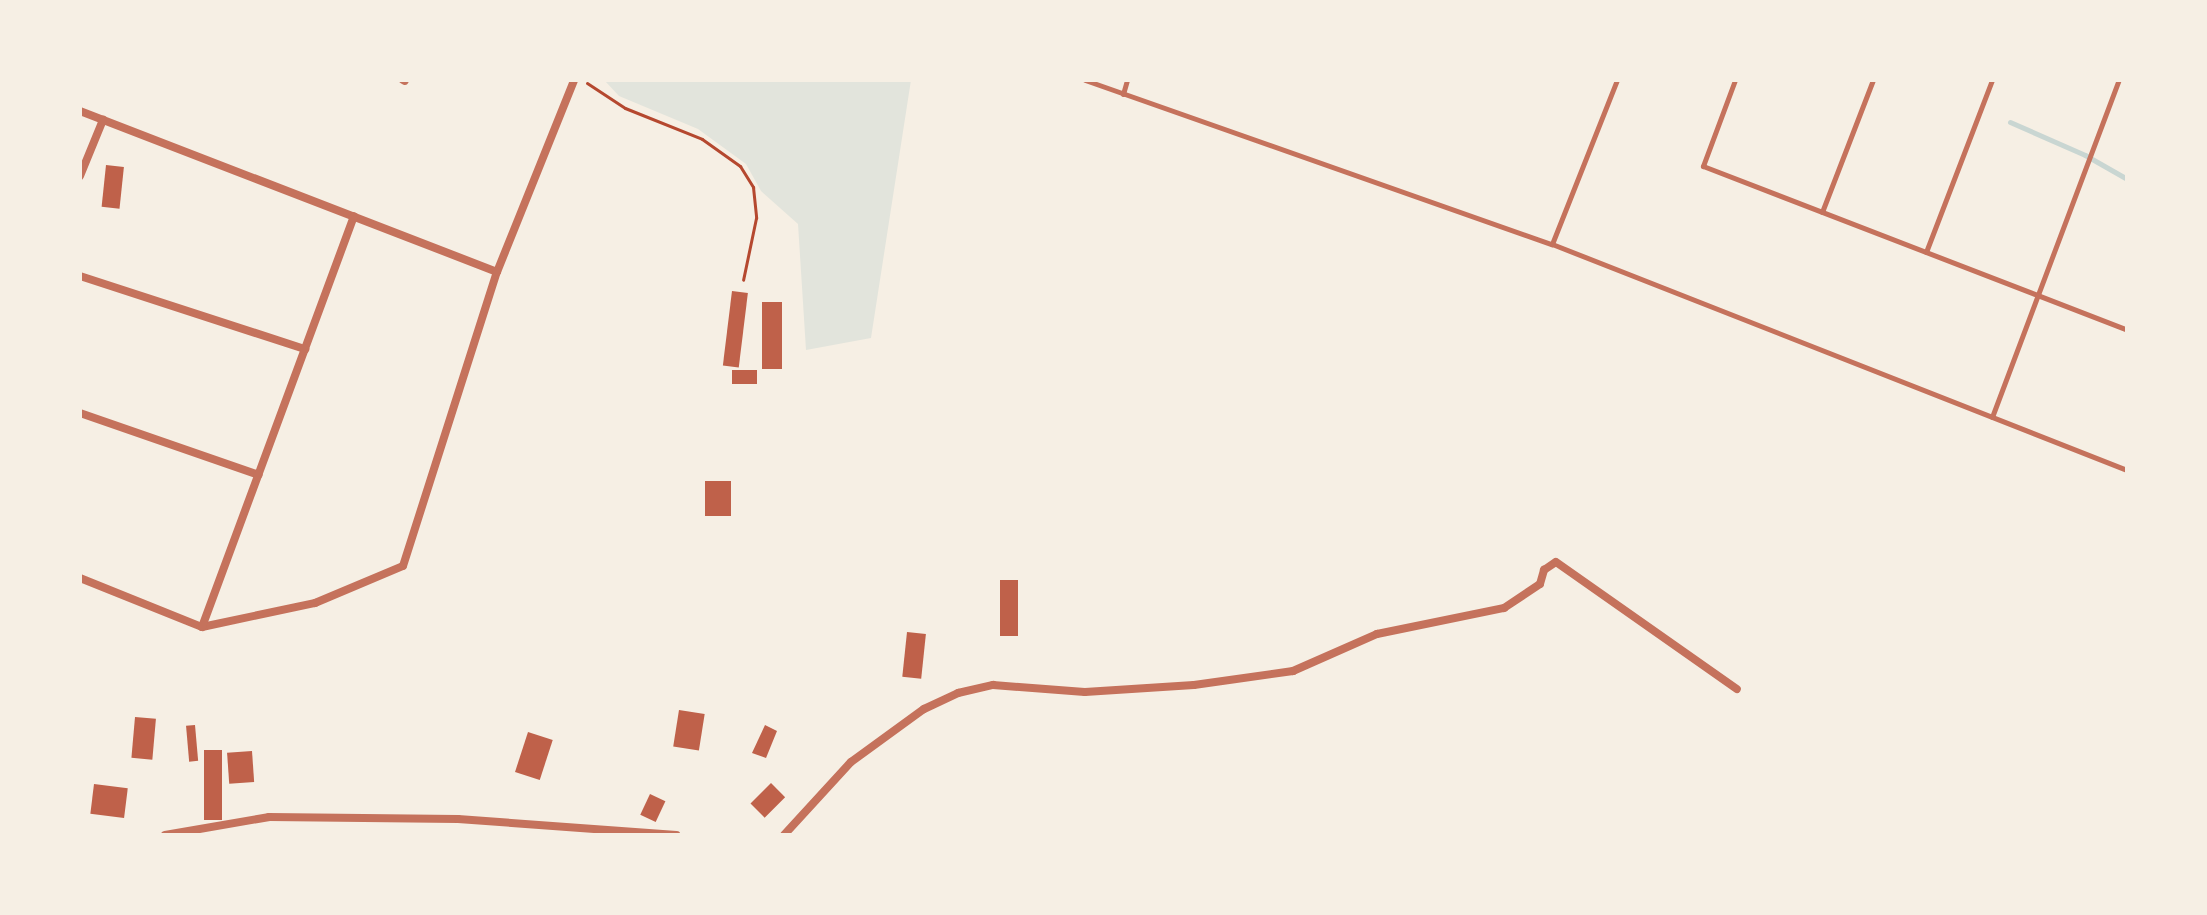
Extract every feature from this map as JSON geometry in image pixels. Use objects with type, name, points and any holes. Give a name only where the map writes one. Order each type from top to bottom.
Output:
[{"type":"street","points":[[80,578],[202,627],[315,603],[403,566],[497,272],[577,80]]},
{"type":"street","points":[[80,111],[497,272]]},
{"type":"street","points":[[80,176],[103,120]]},
{"type":"street","points":[[202,627],[354,216]]},
{"type":"street","points":[[80,276],[305,349]]},
{"type":"street","points":[[80,413],[259,475]]},
{"type":"street","points":[[784,835],[851,762],[924,709],[958,693],[993,685],[1085,692],[1194,685],[1293,671],[1377,634],[1504,608],[1540,584],[1544,570],[1556,562],[1737,689]]},
{"type":"street","points":[[165,835],[269,817],[458,819],[676,835]]},
{"type":"lane","points":[[1085,80],[1552,244],[2127,470]]},
{"type":"lane","points":[[1123,94],[1127,80]]},
{"type":"lane","points":[[1552,244],[1617,80]]},
{"type":"lane","points":[[1735,80],[1703,166],[2127,330]]},
{"type":"lane","points":[[1822,212],[1873,80]]},
{"type":"lane","points":[[1926,252],[1992,80]]},
{"type":"lane","points":[[1992,417],[2119,80]]},
{"type":"path","points":[[577,80],[625,108],[702,139],[740,166],[753,187],[756,218],[743,280]]},
{"type":"shaded area","points":[[911,80],[871,338],[806,350],[798,224],[761,191],[746,164],[698,129],[619,96],[605,81]]},
{"type":"building","points":[[106,165],[124,167],[120,209],[102,207]]},
{"type":"building","points":[[732,291],[748,293],[739,367],[723,365]]},
{"type":"building","points":[[762,302],[782,302],[782,369],[762,369]]},
{"type":"building","points":[[732,370],[757,370],[757,384],[732,384]]},
{"type":"building","points":[[705,481],[731,481],[731,516],[705,516]]},
{"type":"building","points":[[1000,580],[1018,580],[1018,636],[1000,636]]},
{"type":"building","points":[[907,632],[926,634],[921,679],[902,677]]},
{"type":"building","points":[[679,710],[705,714],[699,751],[673,747]]},
{"type":"building","points":[[135,717],[156,719],[152,760],[131,758]]},
{"type":"building","points":[[195,725],[198,761],[189,762],[186,726]]},
{"type":"building","points":[[765,725],[777,731],[766,758],[752,753]]},
{"type":"building","points":[[528,732],[553,740],[540,780],[515,772]]},
{"type":"building","points":[[204,750],[222,750],[222,820],[204,820]]},
{"type":"building","points":[[252,751],[254,782],[229,784],[227,753]]},
{"type":"building","points":[[771,783],[785,797],[765,818],[750,804]]},
{"type":"building","points":[[94,784],[128,788],[124,818],[90,814]]},
{"type":"building","points":[[650,794],[665,801],[656,822],[640,815]]},
{"type":"waterway","points":[[2010,122],[2085,155],[2127,179]]},
{"type":"waterway","points":[[2127,267],[2127,273]]}]
